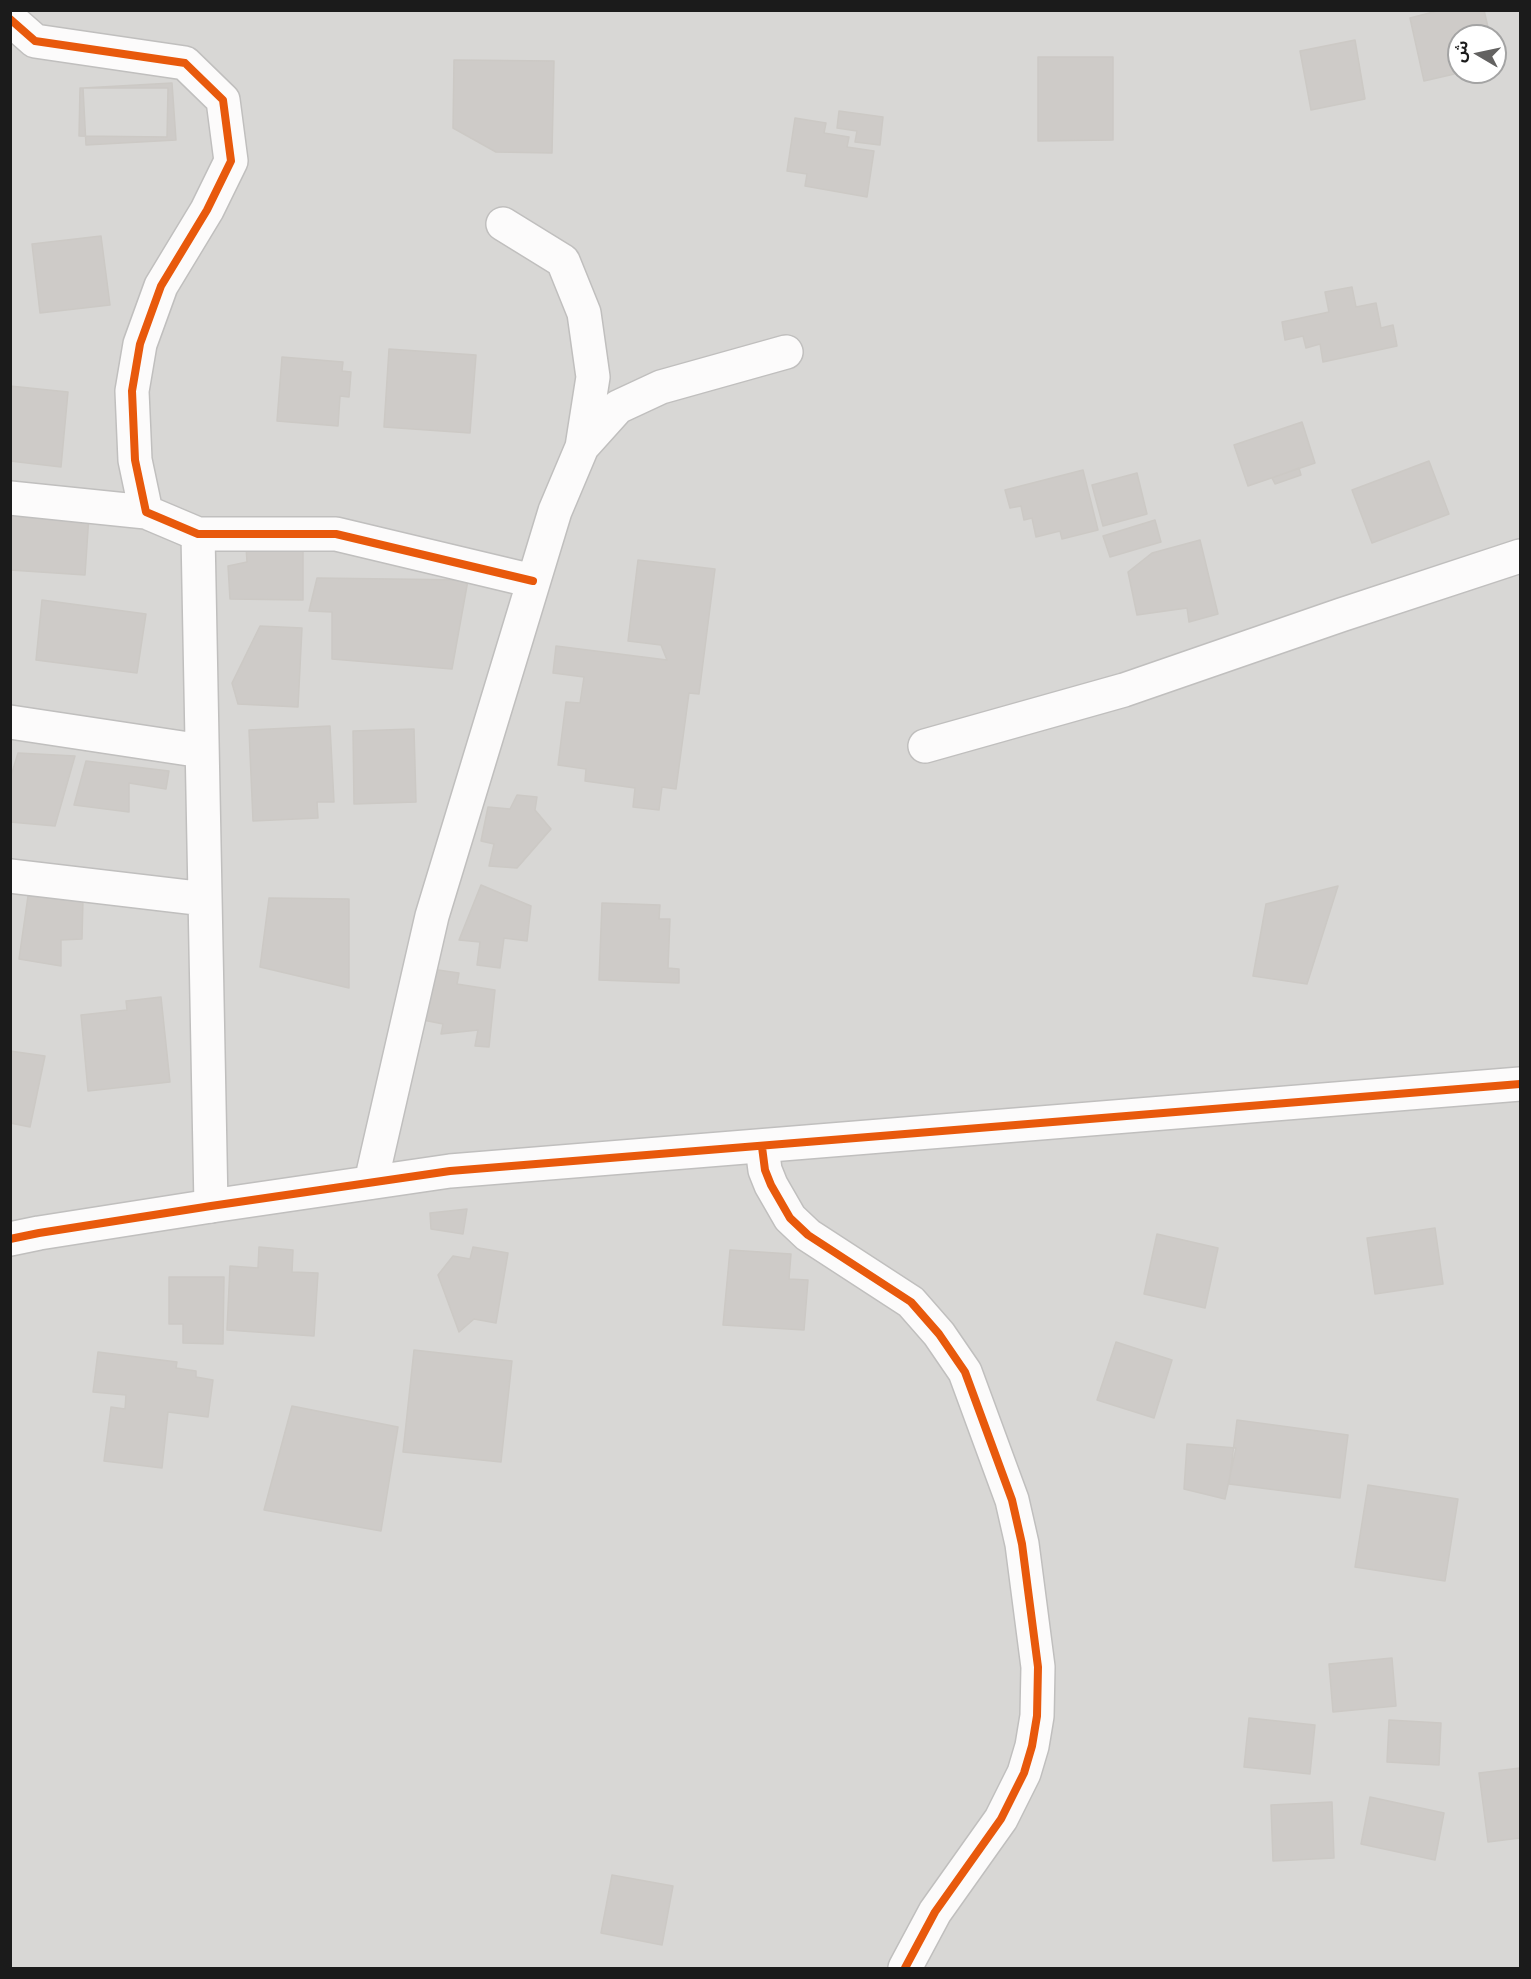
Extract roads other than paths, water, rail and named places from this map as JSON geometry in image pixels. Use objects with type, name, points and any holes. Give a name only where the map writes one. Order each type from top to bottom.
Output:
[{"type":"street","points":[[10,19],[35,41],[185,63],[223,100],[231,161],[207,210],[161,286],[140,344],[132,391],[135,460],[146,512]]},
{"type":"street","points":[[371,1182],[432,916],[555,511],[582,447],[593,377],[584,314],[563,261],[503,224]]},
{"type":"street","points":[[582,447],[618,407],[650,392],[786,352]]},
{"type":"street","points":[[10,498],[146,512],[198,534],[336,534],[533,581]]},
{"type":"street","points":[[198,534],[211,1206]]},
{"type":"street","points":[[925,746],[1124,690],[1521,556]]},
{"type":"street","points":[[10,722],[202,751]]},
{"type":"street","points":[[10,876],[205,899]]},
{"type":"street","points":[[10,1239],[211,1206],[450,1171],[1521,1084]]},
{"type":"street","points":[[762,1147],[765,1170],[790,1218],[808,1235],[911,1302],[946,1343],[965,1372],[1012,1500],[1022,1544],[1038,1668],[1037,1716],[1032,1746],[1024,1773],[1001,1819],[935,1912],[905,1968]]}]
